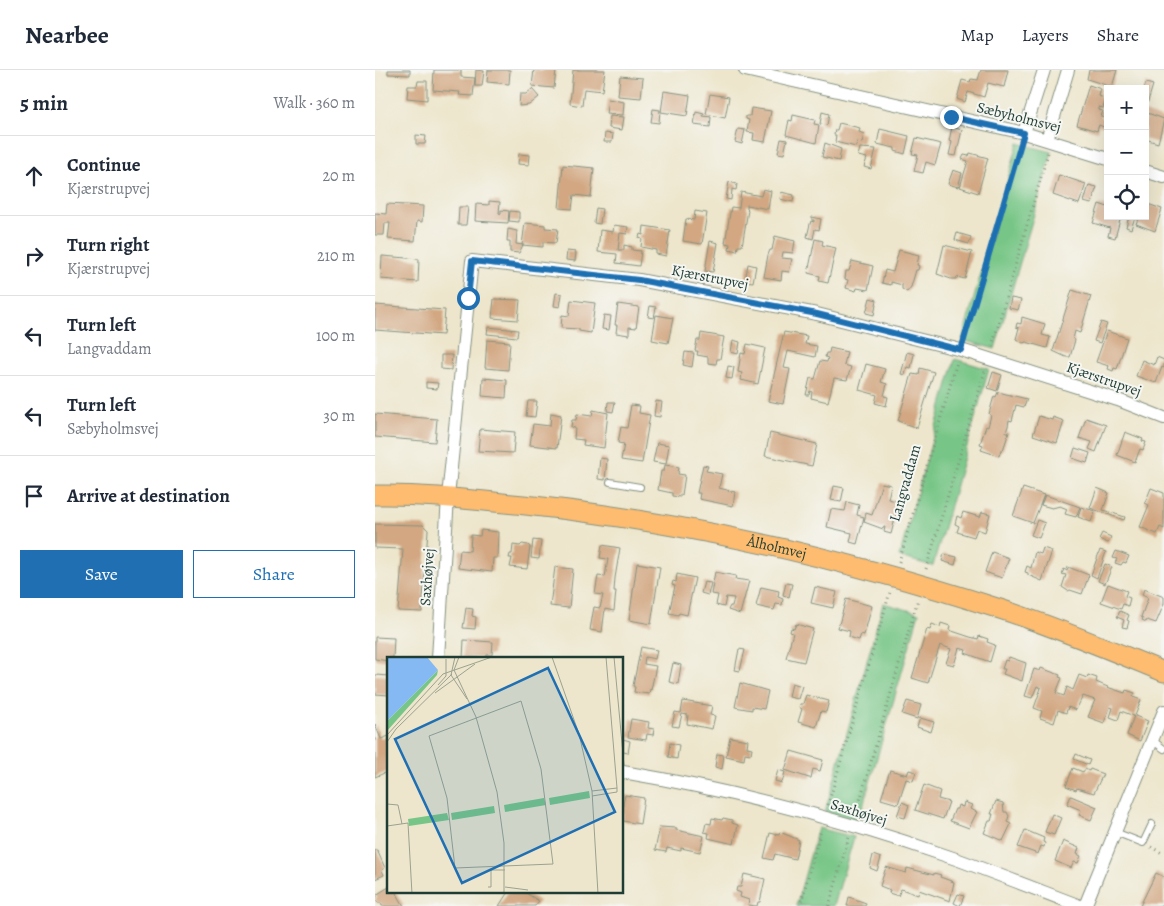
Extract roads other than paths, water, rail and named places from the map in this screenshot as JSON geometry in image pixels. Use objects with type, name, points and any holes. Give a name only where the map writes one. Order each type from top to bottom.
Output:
[{"type":"main road","name":"Ålholmvej","points":[[375,495],[448,497],[571,510],[663,524],[755,542],[828,559],[1001,609],[1164,672]]},
{"type":"street","name":"Sæbyholmsvej","points":[[745,70],[1024,133],[1104,158]]},
{"type":"street","points":[[1024,133],[1044,70]]},
{"type":"street","points":[[1049,141],[1068,70]]},
{"type":"street","points":[[1149,172],[1164,177]]},
{"type":"street","name":"Kjærstrupvej","points":[[448,497],[472,261],[639,280],[817,314],[961,350],[1118,400],[1164,418]]},
{"type":"street","name":"Saxhøjvej","points":[[438,657],[448,497]]},
{"type":"street","points":[[1085,906],[1164,711]]},
{"type":"street","name":"Saxhøjvej","points":[[624,772],[741,797],[852,826],[955,859],[1080,906]]},
{"type":"lane","points":[[611,482],[640,487]]},
{"type":"lane","points":[[1152,740],[1164,749]]},
{"type":"lane","points":[[1115,832],[1143,843],[1152,824]]}]
